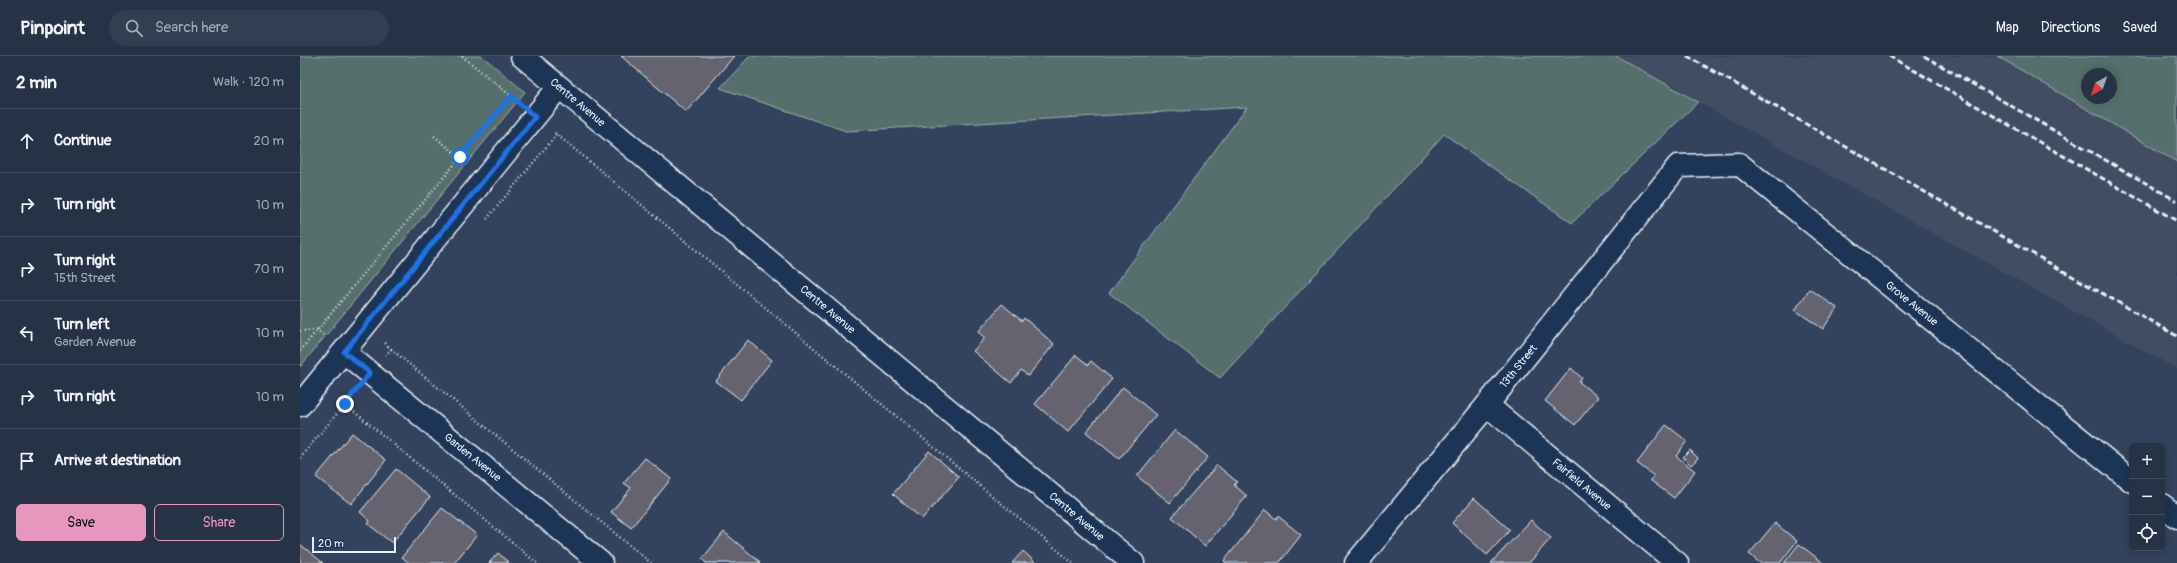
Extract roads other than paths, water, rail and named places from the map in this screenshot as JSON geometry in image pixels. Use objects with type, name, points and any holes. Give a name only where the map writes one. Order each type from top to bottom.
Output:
[{"type":"street","name":"Centre Avenue","points":[[522,56],[1133,563]]},
{"type":"street","points":[[300,405],[559,87]]},
{"type":"street","name":"Grove Avenue","points":[[1678,166],[1739,164],[2130,479]]},
{"type":"street","name":"13th Street","points":[[1356,563],[1487,405],[1678,166]]},
{"type":"street","name":"Garden Avenue","points":[[344,352],[601,563]]},
{"type":"street","name":"Fairfield Avenue","points":[[1487,405],[1677,563]]},
{"type":"street","points":[[2165,507],[2177,517]]},
{"type":"railway","points":[[1687,56],[2177,336]]},
{"type":"railway","points":[[1889,56],[2177,221]]},
{"type":"railway","points":[[1924,56],[2177,201]]}]
